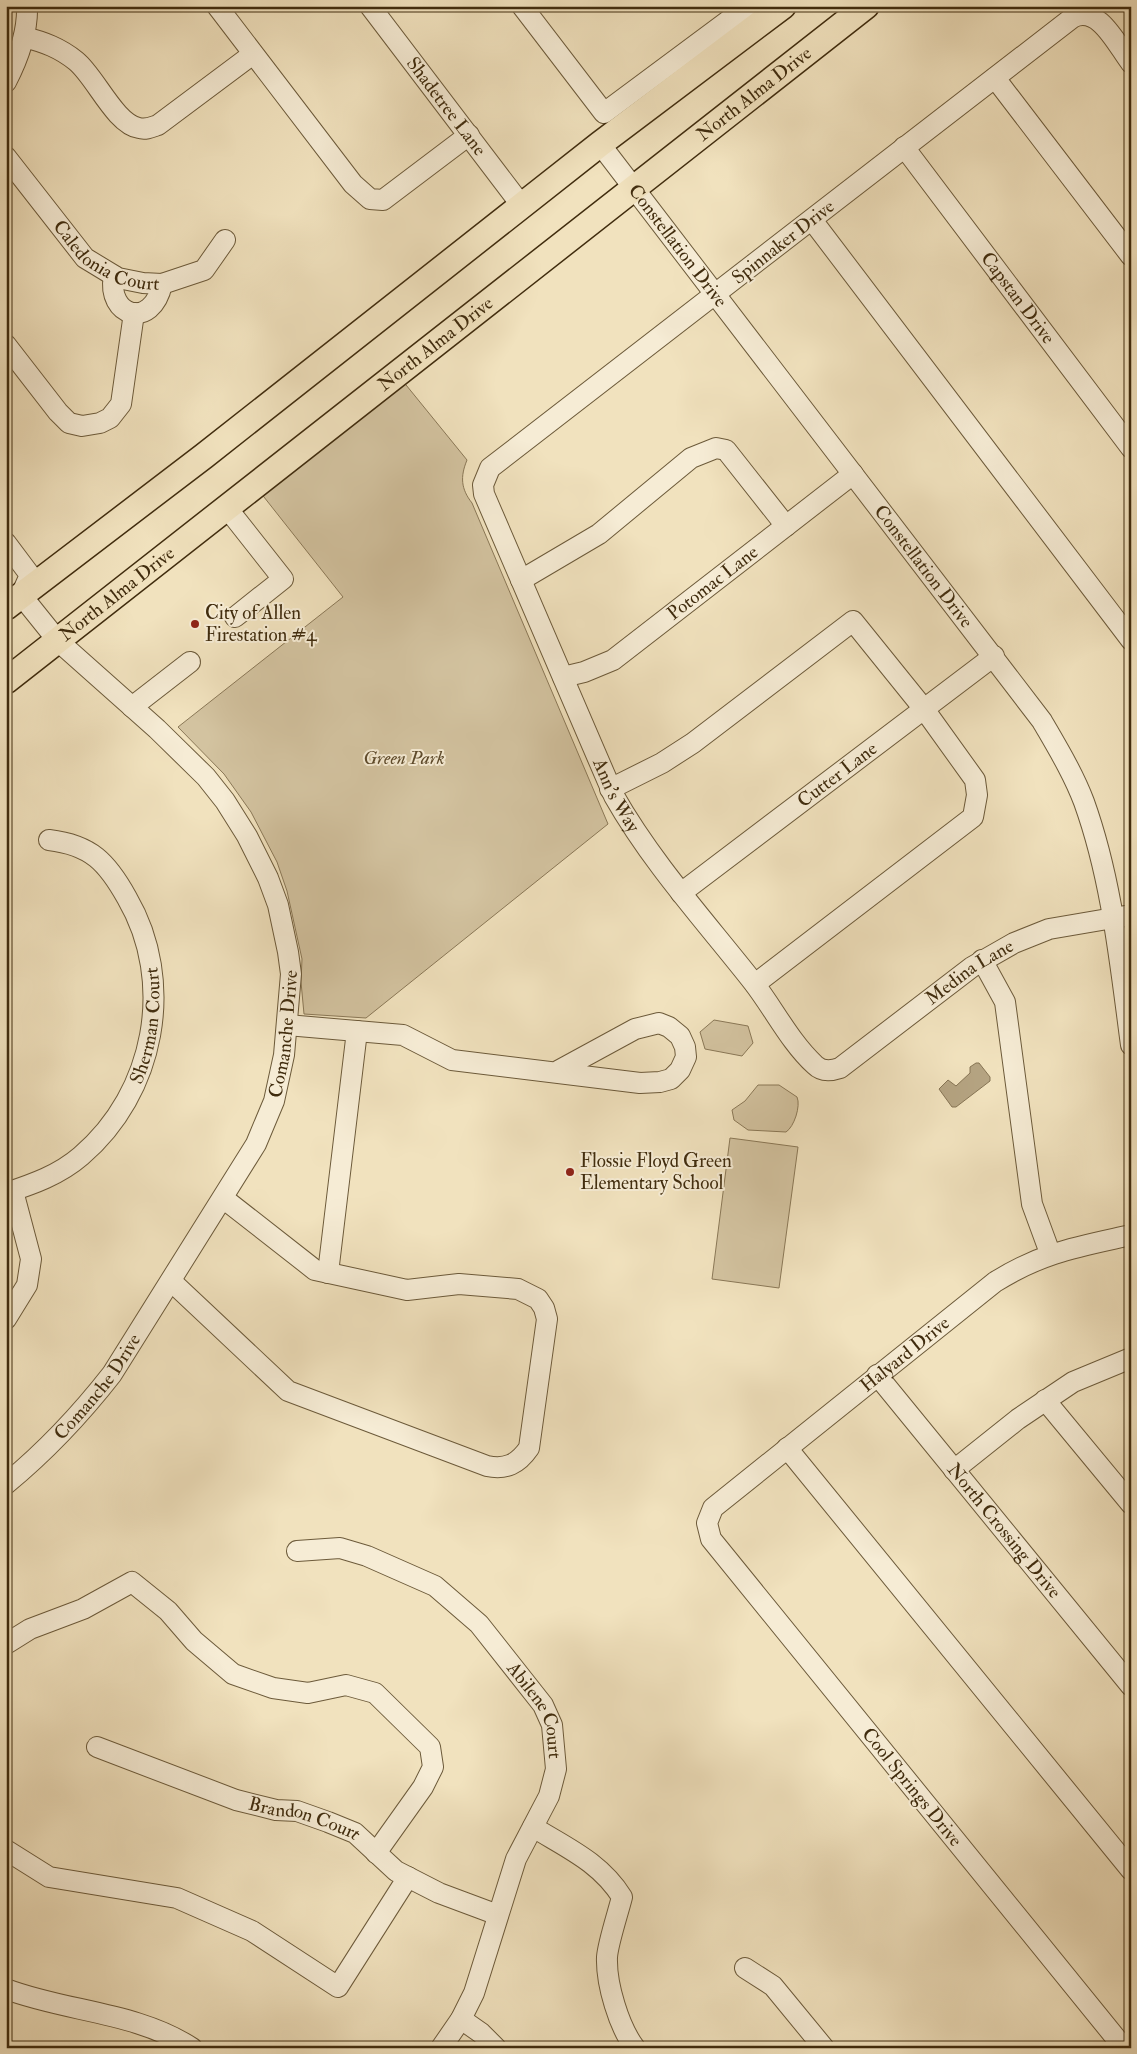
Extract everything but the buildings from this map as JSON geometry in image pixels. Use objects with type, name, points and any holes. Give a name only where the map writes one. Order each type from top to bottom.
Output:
[{"type":"main road","points":[[11,600],[204,456],[600,144],[783,6]]},
{"type":"main road","name":"North Alma Drive","points":[[6,681],[866,6]]},
{"type":"street","points":[[6,82],[17,61],[24,37],[27,6]]},
{"type":"street","points":[[217,6],[353,184],[370,199],[383,200],[469,135]]},
{"type":"street","name":"Shadetree Lane","points":[[370,6],[522,206]]},
{"type":"street","points":[[522,6],[604,113],[748,6]]},
{"type":"street","name":"Spinnaker Drive","points":[[486,476],[498,463],[1072,18],[1084,14],[1096,18],[1131,63]]},
{"type":"street","points":[[24,37],[52,44],[78,62],[121,117],[137,128],[146,129],[158,124],[253,54]]},
{"type":"street","points":[[995,78],[1131,256]]},
{"type":"street","name":"Constellation Drive","points":[[600,144],[1042,721],[1064,759],[1083,801],[1122,916],[1131,1045]]},
{"type":"street","name":"Capstan Drive","points":[[904,147],[1131,448]]},
{"type":"street","name":"Caledonia Court","points":[[6,157],[85,258],[114,276],[144,283],[162,284],[204,270],[225,240]]},
{"type":"street","points":[[812,220],[1131,640]]},
{"type":"street","points":[[114,276],[112,285],[118,303],[126,310],[134,313],[141,313],[152,307],[159,298],[162,284]]},
{"type":"street","points":[[6,345],[69,423],[82,426],[100,423],[110,418],[121,404],[134,313]]},
{"type":"street","points":[[521,580],[599,534],[691,458],[716,448],[726,450],[786,526]]},
{"type":"street","name":"Potomac Lane","points":[[563,677],[584,672],[613,660],[854,474]]},
{"type":"street","name":"Ann's Way","points":[[486,476],[484,494],[610,789],[631,827],[814,1064],[826,1070]]},
{"type":"street","points":[[227,508],[283,579],[235,617]]},
{"type":"street","points":[[6,543],[30,575],[11,600]]},
{"type":"street","name":"Comanche Drive","points":[[6,1484],[41,1455],[84,1410],[112,1374],[256,1144],[274,1101],[284,1055],[291,974],[278,905],[268,878],[247,836],[225,801],[199,770],[132,707],[11,600]]},
{"type":"street","points":[[610,789],[662,763],[693,743],[853,621],[924,709],[974,780],[977,795],[972,817],[754,984]]},
{"type":"street","name":"Cutter Lane","points":[[681,893],[994,656]]},
{"type":"street","points":[[132,707],[190,662]]},
{"type":"street","name":"Sherman Court","points":[[9,1192],[49,1177],[66,1168],[105,1132],[124,1106],[139,1076],[150,1041],[153,1020],[153,976],[149,952],[143,930],[125,894],[111,874],[89,852],[70,842],[49,840]]},
{"type":"street","name":"Medina Lane","points":[[826,1070],[840,1068],[982,960],[1014,943],[1049,929],[1122,916]]},
{"type":"street","points":[[982,960],[1005,1002],[1032,1204],[1050,1253]]},
{"type":"street","points":[[287,1025],[357,1030],[404,1036],[452,1060],[640,1083],[660,1082],[671,1079],[680,1070],[686,1057],[685,1047],[680,1036],[669,1027],[649,1024],[635,1029],[556,1072]]},
{"type":"street","points":[[328,1273],[357,1030]]},
{"type":"street","points":[[6,1320],[27,1285],[31,1259],[9,1192]]},
{"type":"street","points":[[171,1281],[288,1390],[487,1466],[500,1468],[522,1458],[529,1448],[547,1319],[544,1308],[538,1299],[529,1292],[502,1287],[459,1284],[407,1290],[315,1270],[223,1198]]},
{"type":"street","name":"Halyard Drive","points":[[707,1523],[713,1508],[995,1282],[1023,1265],[1050,1253],[1131,1235]]},
{"type":"street","points":[[954,1470],[1018,1419],[1073,1382],[1131,1358]]},
{"type":"street","name":"North Crossing Drive","points":[[877,1375],[1131,1686]]},
{"type":"street","points":[[1045,1400],[1131,1504]]},
{"type":"street","points":[[787,1448],[1131,1870]]},
{"type":"street","name":"Cool Springs Drive","points":[[707,1523],[710,1539],[1124,2048]]},
{"type":"street","name":"Abilene Court","points":[[297,1551],[340,1548],[367,1556],[435,1586],[479,1624],[543,1705],[552,1725],[556,1746],[553,1784],[544,1808],[516,1859],[498,1914],[484,1967],[461,2019],[442,2048]]},
{"type":"street","points":[[6,1644],[30,1629],[83,1609],[132,1582],[168,1611],[194,1641],[233,1674],[273,1688],[308,1693],[346,1684],[375,1693],[430,1747],[432,1767],[423,1787],[376,1853]]},
{"type":"street","name":"Brandon Court","points":[[97,1747],[236,1800],[276,1810],[297,1811],[328,1822],[354,1834],[396,1871],[408,1878],[439,1894],[498,1914]]},
{"type":"street","points":[[533,1827],[588,1860],[610,1879],[622,1897],[607,1957],[614,2001],[625,2035],[635,2048]]},
{"type":"street","points":[[6,1850],[49,1877],[178,1898],[252,1932],[338,1987],[408,1878]]},
{"type":"street","points":[[745,1968],[773,1986],[824,2048]]},
{"type":"street","points":[[6,1989],[72,2008],[155,2028],[192,2048]]},
{"type":"street","points":[[461,2019],[481,2033],[496,2048]]},
{"type":"green space","name":"Green Park","points":[[402,380],[467,460],[463,472],[464,488],[608,824],[366,1018],[304,1014],[301,982],[302,959],[287,891],[277,862],[251,812],[224,774],[178,727],[343,597],[260,492]]},
{"type":"green space","points":[[714,1020],[748,1026],[753,1043],[742,1056],[705,1049],[700,1032]]},
{"type":"green space","points":[[758,1085],[779,1085],[797,1097],[796,1116],[792,1126],[786,1132],[748,1130],[734,1120],[732,1110],[745,1101]]},
{"type":"green space","points":[[730,1138],[798,1147],[779,1288],[712,1279]]},
{"type":"shaded area","points":[[979,1063],[990,1077],[990,1081],[956,1107],[952,1107],[939,1089],[948,1080],[956,1086],[970,1073],[970,1067]]},
{"type":"place","name":"City of Allen Firestation #4","points":[[195,624]]},
{"type":"place","name":"Flossie Floyd Green Elementary School","points":[[570,1172]]}]
